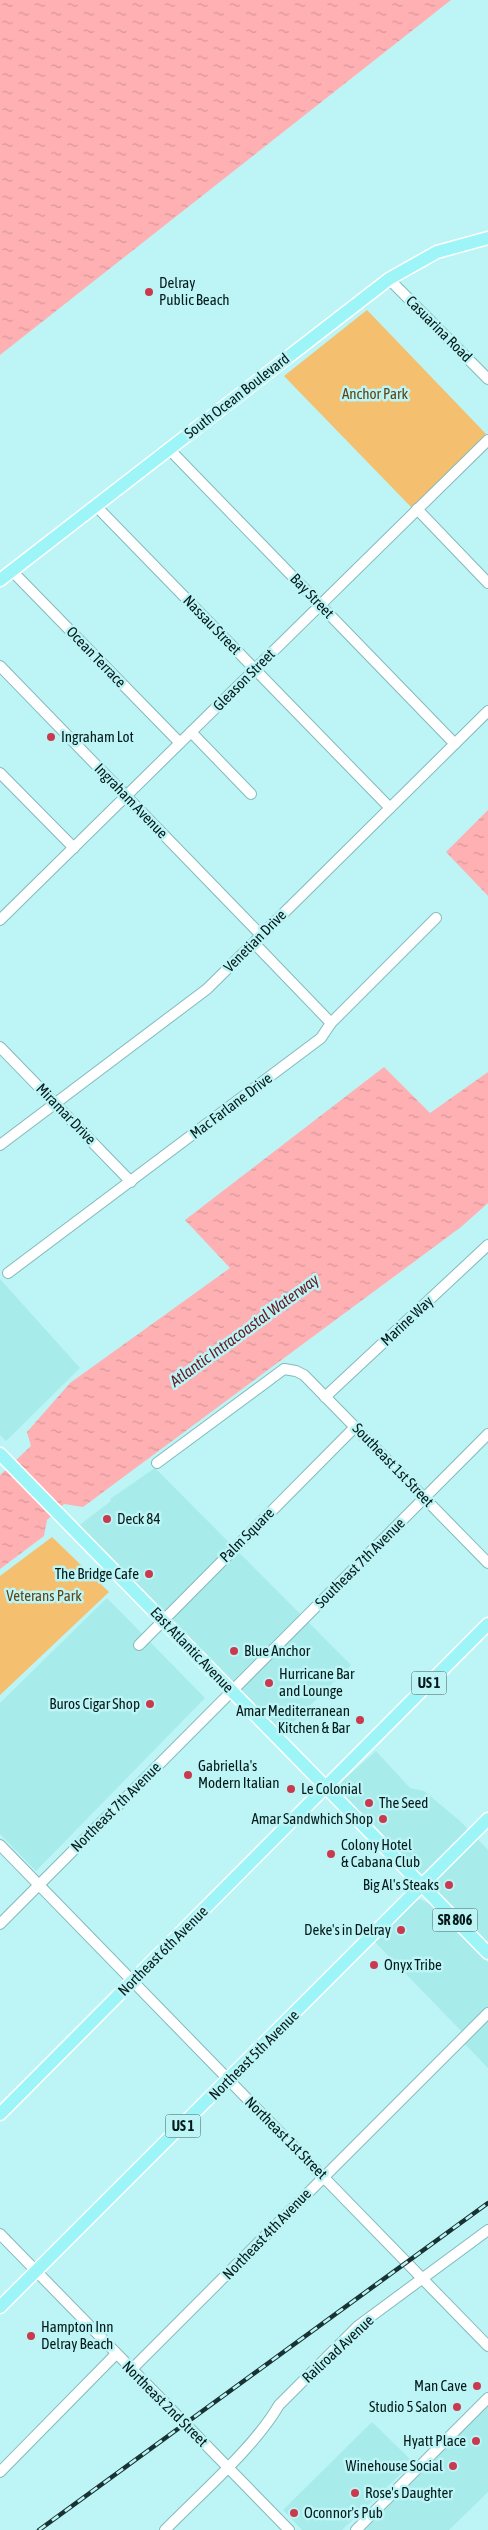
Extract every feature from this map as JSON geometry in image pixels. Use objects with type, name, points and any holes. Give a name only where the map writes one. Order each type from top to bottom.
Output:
[{"type":"main road","name":"South Ocean Boulevard","points":[[0,580],[389,278],[437,252],[488,238]]},
{"type":"main road","name":"East Atlantic Avenue","points":[[0,1454],[488,1954]]},
{"type":"main road","name":"US 1","points":[[325,1788],[488,1624]]},
{"type":"main road","name":"Northeast 6th Avenue","points":[[0,2114],[325,1788]]},
{"type":"main road","name":"US 1","points":[[422,1886],[488,1820]]},
{"type":"main road","name":"Northeast 5th Avenue","points":[[0,2307],[422,1886]]},
{"type":"street","name":"Casuarina Road","points":[[389,278],[488,379]]},
{"type":"street","name":"Gleason Street","points":[[0,920],[488,440]]},
{"type":"street","name":"Bay Street","points":[[169,449],[455,744]]},
{"type":"street","name":"Nassau Street","points":[[96,506],[390,808]]},
{"type":"street","points":[[417,510],[488,583]]},
{"type":"street","name":"Ocean Terrace","points":[[12,571],[180,743]]},
{"type":"street","name":"Ingraham Avenue","points":[[0,666],[126,796],[258,939],[331,1023]]},
{"type":"street","name":"Venetian Drive","points":[[0,1145],[194,1000],[488,711]]},
{"type":"street","points":[[191,732],[251,794]]},
{"type":"street","points":[[0,773],[74,848]]},
{"type":"street","name":"Mac Farlane Drive","points":[[8,1274],[321,1038],[331,1023],[436,918]]},
{"type":"street","name":"Miramar Drive","points":[[0,1047],[131,1182]]},
{"type":"street","name":"Marine Way","points":[[326,1397],[488,1245]]},
{"type":"street","name":"Southeast 1st Street","points":[[157,1463],[284,1369],[296,1370],[304,1375],[326,1397],[488,1563]]},
{"type":"street","name":"Palm Square","points":[[139,1645],[355,1427]]},
{"type":"street","name":"Southeast 7th Avenue","points":[[232,1691],[488,1434]]},
{"type":"street","name":"Northeast 7th Avenue","points":[[0,1924],[232,1691]]},
{"type":"street","name":"Northeast 1st Street","points":[[0,1845],[131,1982],[324,2176],[488,2346]]},
{"type":"street","name":"Northeast 4th Avenue","points":[[132,2370],[488,2012]]},
{"type":"street","name":"Railroad Avenue","points":[[165,2530],[228,2467],[272,2418],[279,2406],[358,2326],[488,2230]]},
{"type":"street","name":"Northeast 2nd Street","points":[[0,2234],[290,2530]]},
{"type":"street","points":[[0,2472],[116,2354]]},
{"type":"street","points":[[356,2530],[488,2398]]},
{"type":"shaded area","points":[[0,1279],[80,1368],[6,1441],[0,1435]]},
{"type":"shaded area","points":[[155,1468],[351,1665],[282,1733],[77,1527],[111,1501],[110,1499]]},
{"type":"shaded area","points":[[107,1598],[205,1698],[36,1871],[0,1834],[0,1703]]},
{"type":"shaded area","points":[[376,1751],[410,1788],[424,1791],[460,1821],[488,1850],[488,1946],[336,1787]]},
{"type":"shaded area","points":[[420,1899],[433,1906],[488,1962],[488,2068],[464,2043],[468,2038],[375,1942],[414,1902]]},
{"type":"shaded area","points":[[488,2404],[488,2492],[449,2530],[365,2530]]},
{"type":"shaded area","points":[[372,2422],[413,2462],[342,2530],[302,2530],[283,2510]]},
{"type":"green space","name":"Anchor Park","points":[[367,310],[486,434],[412,508],[284,376]]},
{"type":"green space","name":"Veterans Park","points":[[52,1537],[109,1592],[0,1695],[0,1576]]},
{"type":"water","points":[[0,0],[451,0],[0,355]]},
{"type":"water","points":[[488,810],[488,896],[446,852]]},
{"type":"water","name":"Atlantic Intracoastal Waterway","points":[[384,1067],[430,1113],[488,1072],[488,1203],[461,1227],[83,1507],[64,1504],[47,1520],[44,1536],[0,1569],[0,1475],[31,1446],[27,1432],[70,1383],[230,1268],[185,1220]]},
{"type":"railway","points":[[39,2530],[488,2203]]},
{"type":"place","name":"Delray Public Beach","points":[[149,292]]},
{"type":"place","name":"Ingraham Lot","points":[[51,737]]},
{"type":"place","name":"Deck 84","points":[[107,1519]]},
{"type":"place","name":"The Bridge Cafe","points":[[149,1574]]},
{"type":"place","name":"Blue Anchor","points":[[234,1651]]},
{"type":"place","name":"Hurricane Bar and Lounge","points":[[269,1683]]},
{"type":"place","name":"Buros Cigar Shop","points":[[150,1704]]},
{"type":"place","name":"Amar Mediterranean Kitchen & Bar","points":[[360,1720]]},
{"type":"place","name":"Gabriella's Modern Italian","points":[[188,1775]]},
{"type":"place","name":"Le Colonial","points":[[291,1789]]},
{"type":"place","name":"The Seed","points":[[369,1803]]},
{"type":"place","name":"Amar Sandwhich Shop","points":[[383,1819]]},
{"type":"place","name":"Colony Hotel & Cabana Club","points":[[331,1854]]},
{"type":"place","name":"Big Al's Steaks","points":[[449,1885]]},
{"type":"place","name":"Deke's in Delray","points":[[401,1930]]},
{"type":"place","name":"Onyx Tribe","points":[[374,1965]]},
{"type":"place","name":"Hampton Inn Delray Beach","points":[[31,2336]]},
{"type":"place","name":"Man Cave","points":[[477,2386]]},
{"type":"place","name":"Studio 5 Salon","points":[[457,2407]]},
{"type":"place","name":"Hyatt Place","points":[[476,2441]]},
{"type":"place","name":"Winehouse Social","points":[[453,2466]]},
{"type":"place","name":"Rose's Daughter","points":[[355,2493]]},
{"type":"place","name":"Oconnor's Pub","points":[[294,2513]]}]
